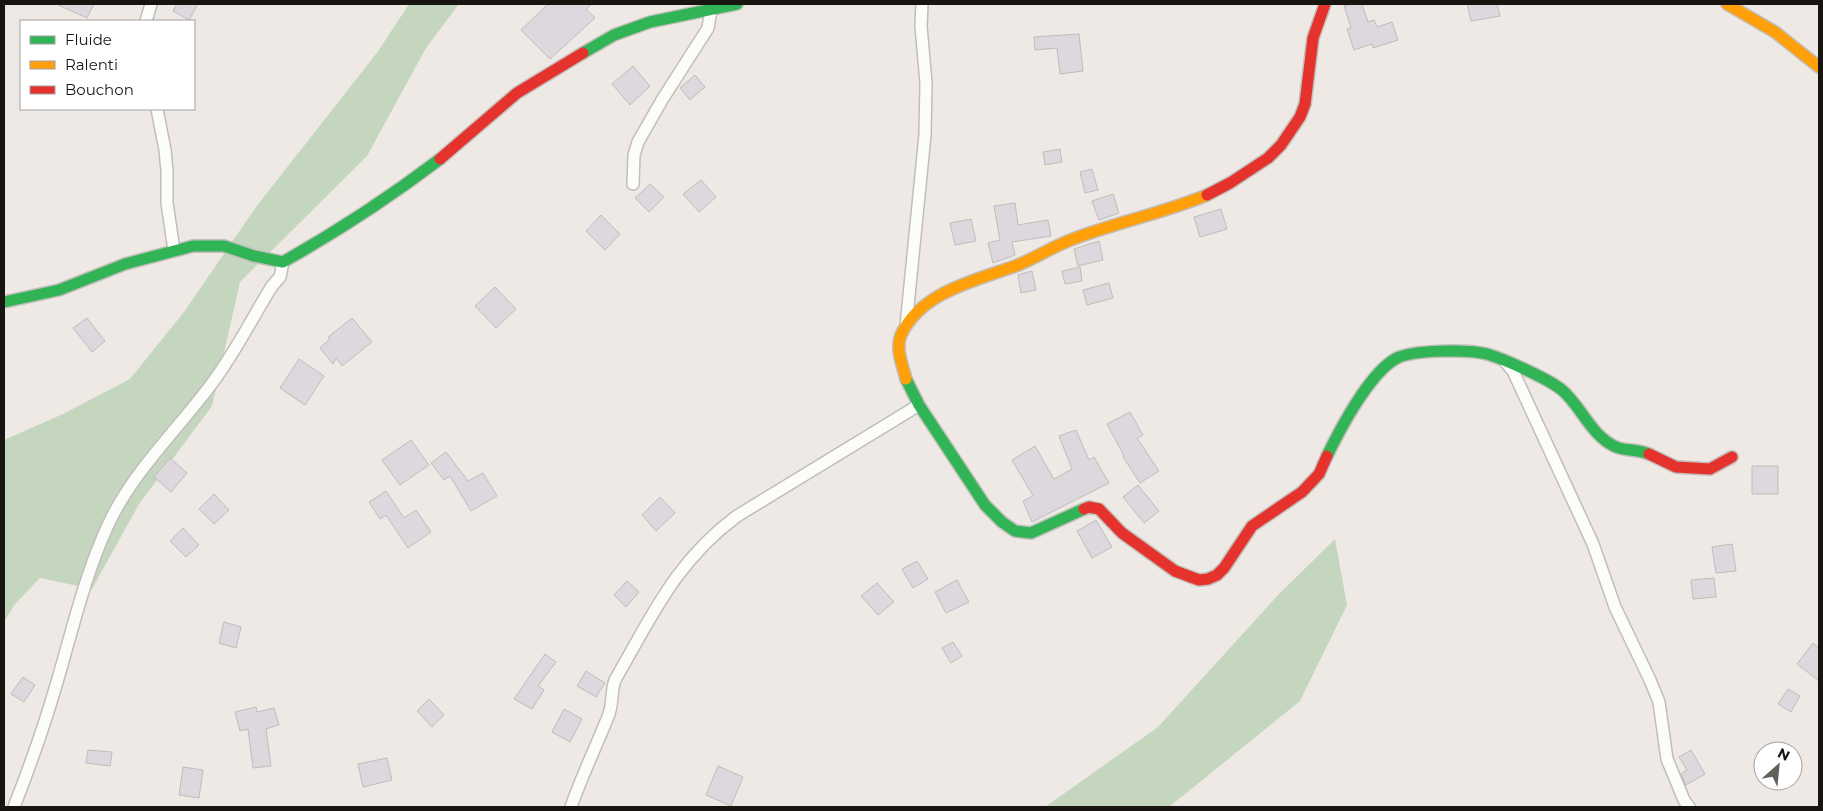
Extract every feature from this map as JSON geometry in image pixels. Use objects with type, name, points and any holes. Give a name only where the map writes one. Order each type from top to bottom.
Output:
[{"type":"street","points":[[146,20],[151,4]]},
{"type":"street","points":[[4,302],[60,290],[126,264],[193,246],[224,246],[254,256],[283,262],[339,230],[397,192],[453,149],[516,94],[614,35],[650,22],[686,13],[738,4]]},
{"type":"street","points":[[906,326],[925,135],[926,82],[921,26],[922,4]]},
{"type":"street","points":[[1325,4],[1313,38],[1305,104],[1300,117],[1282,145],[1268,158],[1230,183],[1205,196],[1073,239],[1020,264],[956,287],[938,297],[913,317],[906,326],[898,346],[907,383],[919,405],[985,504],[1002,522],[1015,531],[1030,533],[1077,511],[1089,507],[1099,509],[1122,533],[1181,574],[1199,580],[1217,574],[1224,568],[1252,526],[1302,492],[1318,474],[1341,427],[1363,393],[1391,362],[1405,355],[1415,353],[1462,352],[1486,354],[1544,379],[1562,390],[1598,435],[1617,448],[1640,450],[1676,467],[1710,469],[1732,457]]},
{"type":"street","points":[[1727,4],[1775,32],[1819,67]]},
{"type":"street","points":[[633,184],[634,155],[638,142],[662,100],[708,28],[711,10]]},
{"type":"street","points":[[157,110],[165,150],[167,203],[174,250]]},
{"type":"street","points":[[14,807],[33,758],[82,594],[109,523],[148,462],[223,369],[272,286],[280,277],[283,262]]},
{"type":"street","points":[[1503,360],[1513,371],[1593,544],[1615,607],[1650,680],[1659,702],[1667,759],[1684,800],[1689,807]]},
{"type":"street","points":[[571,807],[609,713],[613,701],[612,688],[615,680],[665,592],[682,568],[718,530],[737,516],[919,405]]},
{"type":"green space","points":[[409,4],[459,4],[426,48],[367,156],[240,282],[212,406],[139,504],[92,589],[40,578],[15,604],[4,622],[4,440],[63,414],[130,379],[184,312],[256,207],[379,50]]},
{"type":"green space","points":[[1335,539],[1347,605],[1300,701],[1169,807],[1045,807],[1158,727],[1279,594]]},
{"type":"building","points":[[56,4],[94,4],[87,18]]},
{"type":"building","points":[[177,4],[198,4],[189,20],[173,11]]},
{"type":"building","points":[[548,4],[592,4],[586,9],[595,18],[550,59],[521,30]]},
{"type":"building","points":[[1362,4],[1368,22],[1374,20],[1377,27],[1392,22],[1398,40],[1373,48],[1372,44],[1354,50],[1347,29],[1351,28],[1344,6]]},
{"type":"building","points":[[1467,4],[1497,4],[1500,16],[1471,21]]},
{"type":"building","points":[[1079,34],[1083,71],[1060,74],[1057,48],[1035,50],[1034,37]]},
{"type":"building","points":[[633,66],[650,86],[630,105],[612,84]]},
{"type":"building","points":[[695,75],[705,87],[690,100],[680,88]]},
{"type":"building","points":[[1060,149],[1062,162],[1045,165],[1043,152]]},
{"type":"building","points":[[1092,169],[1098,190],[1085,193],[1080,172]]},
{"type":"building","points":[[701,180],[716,197],[699,212],[683,194]]},
{"type":"building","points":[[650,184],[664,197],[649,212],[635,198]]},
{"type":"building","points":[[1113,194],[1119,213],[1099,220],[1092,201]]},
{"type":"building","points":[[1015,203],[1018,225],[1048,220],[1051,236],[1012,242],[1015,255],[993,263],[988,243],[1000,240],[994,206]]},
{"type":"building","points":[[1221,209],[1227,229],[1200,237],[1194,217]]},
{"type":"building","points":[[601,215],[620,234],[605,250],[586,231]]},
{"type":"building","points":[[971,219],[976,241],[955,245],[950,223]]},
{"type":"building","points":[[1099,241],[1103,260],[1078,266],[1074,249]]},
{"type":"building","points":[[1080,267],[1082,281],[1065,284],[1062,271]]},
{"type":"building","points":[[1032,271],[1036,290],[1021,293],[1018,275]]},
{"type":"building","points":[[1109,283],[1113,298],[1087,305],[1083,290]]},
{"type":"building","points":[[495,287],[516,309],[496,328],[475,306]]},
{"type":"building","points":[[87,318],[105,341],[92,352],[73,328]]},
{"type":"building","points":[[352,318],[372,342],[342,366],[336,358],[333,364],[320,348],[330,339],[328,337]]},
{"type":"building","points":[[299,359],[324,376],[305,405],[280,388]]},
{"type":"building","points":[[1130,412],[1143,435],[1137,438],[1159,471],[1140,483],[1123,457],[1107,424]]},
{"type":"building","points":[[1076,430],[1089,460],[1094,457],[1109,483],[1032,522],[1023,501],[1033,496],[1012,460],[1035,446],[1054,479],[1072,469],[1059,436]]},
{"type":"building","points":[[411,440],[429,465],[400,485],[382,460]]},
{"type":"building","points":[[446,452],[468,481],[483,473],[497,496],[471,511],[450,476],[444,480],[431,463]]},
{"type":"building","points":[[170,458],[187,473],[171,492],[154,477]]},
{"type":"building","points":[[1752,466],[1778,466],[1778,494],[1752,494]]},
{"type":"building","points":[[1138,485],[1159,511],[1144,523],[1123,497]]},
{"type":"building","points":[[386,491],[404,518],[416,510],[431,532],[408,548],[386,515],[380,519],[369,502]]},
{"type":"building","points":[[214,494],[229,510],[214,524],[199,509]]},
{"type":"building","points":[[660,497],[675,513],[656,531],[642,515]]},
{"type":"building","points":[[1096,520],[1112,547],[1092,558],[1077,531]]},
{"type":"building","points":[[183,528],[199,545],[186,557],[170,541]]},
{"type":"building","points":[[1732,544],[1736,571],[1716,573],[1712,547]]},
{"type":"building","points":[[917,561],[928,579],[913,588],[902,569]]},
{"type":"building","points":[[1714,578],[1716,597],[1693,599],[1691,580]]},
{"type":"building","points":[[957,580],[969,602],[946,613],[935,592]]},
{"type":"building","points":[[627,581],[639,592],[626,607],[614,595]]},
{"type":"building","points":[[877,583],[894,602],[878,615],[861,596]]},
{"type":"building","points":[[224,622],[241,627],[236,648],[219,643]]},
{"type":"building","points":[[953,642],[962,656],[951,663],[942,648]]},
{"type":"building","points":[[1813,643],[1819,648],[1819,681],[1797,664]]},
{"type":"building","points":[[545,654],[556,662],[538,686],[544,690],[532,709],[514,699]]},
{"type":"building","points":[[586,671],[605,683],[596,697],[577,686]]},
{"type":"building","points":[[23,677],[35,685],[24,702],[11,694]]},
{"type":"building","points":[[1788,689],[1800,696],[1791,712],[1778,704]]},
{"type":"building","points":[[429,699],[444,715],[432,727],[417,711]]},
{"type":"building","points":[[256,707],[257,712],[274,708],[279,725],[266,729],[271,766],[253,768],[248,729],[240,731],[235,712]]},
{"type":"building","points":[[564,709],[582,719],[570,742],[552,732]]},
{"type":"building","points":[[88,750],[112,752],[110,766],[86,763]]},
{"type":"building","points":[[1691,750],[1705,774],[1686,785],[1681,774],[1687,770],[1679,757]]},
{"type":"building","points":[[387,758],[392,780],[363,787],[358,764]]},
{"type":"building","points":[[718,766],[743,777],[731,806],[706,795]]},
{"type":"building","points":[[183,767],[203,770],[199,798],[179,795]]},
{"type":"traffic: fast","points":[[583,53],[614,35],[650,22],[737,4]]},
{"type":"traffic: fast","points":[[4,302],[59,290],[125,264],[193,246],[224,246],[254,256],[283,262],[363,213],[440,159]]},
{"type":"traffic: fast","points":[[1327,456],[1366,388],[1387,365],[1405,355],[1454,351],[1487,354],[1547,380],[1569,397],[1593,428],[1607,442],[1616,447],[1649,454]]},
{"type":"traffic: fast","points":[[906,379],[919,405],[985,505],[1002,522],[1015,531],[1031,533],[1084,509]]},
{"type":"traffic: slow","points":[[1727,4],[1775,32],[1819,67]]},
{"type":"traffic: slow","points":[[906,379],[899,352],[899,340],[910,320],[936,297],[969,282],[1018,265],[1073,239],[1207,195]]},
{"type":"traffic: jam","points":[[1207,195],[1230,183],[1268,158],[1281,145],[1300,117],[1305,104],[1313,38],[1325,4]]},
{"type":"traffic: jam","points":[[440,159],[517,93],[583,53]]},
{"type":"traffic: jam","points":[[1649,454],[1676,467],[1710,469],[1732,457]]},
{"type":"traffic: jam","points":[[1084,509],[1089,507],[1099,509],[1122,533],[1175,571],[1199,580],[1208,579],[1217,575],[1224,568],[1252,526],[1302,492],[1319,474],[1327,456]]}]
